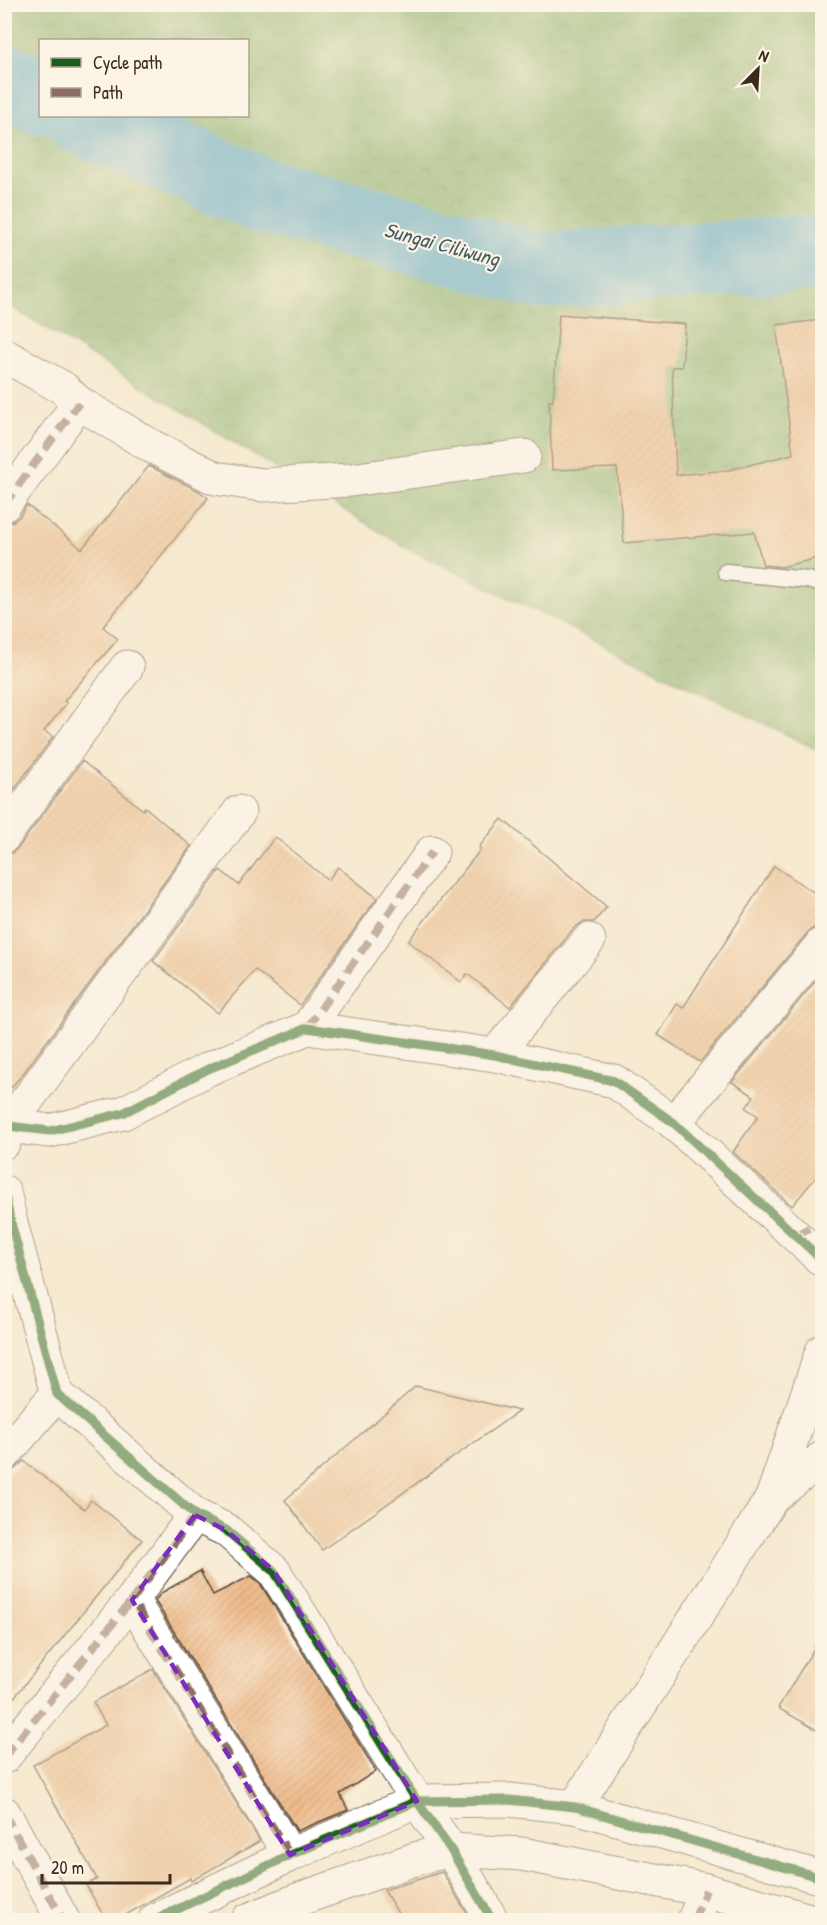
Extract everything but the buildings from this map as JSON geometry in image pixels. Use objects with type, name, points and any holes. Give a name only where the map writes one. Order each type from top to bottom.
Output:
[{"type":"street","points":[[4,355],[63,388],[79,403],[151,446],[215,477],[262,485],[351,480],[524,456]]},
{"type":"street","points":[[4,504],[79,403]]},
{"type":"street","points":[[4,836],[127,667]]},
{"type":"street","points":[[6,1130],[238,812]]},
{"type":"street","points":[[307,1028],[432,852]]},
{"type":"street","points":[[495,1055],[590,940]]},
{"type":"street","points":[[674,1123],[822,944]]},
{"type":"street","points":[[6,1130],[50,1131],[123,1113],[208,1069],[307,1028],[495,1055],[614,1081],[674,1123],[809,1228],[822,1260]]},
{"type":"street","points":[[4,1192],[57,1394],[195,1515],[226,1530],[274,1571],[417,1801],[451,1850],[492,1920]]},
{"type":"street","points":[[575,1807],[772,1498],[822,1351]]},
{"type":"street","points":[[4,1455],[57,1394]]},
{"type":"street","points":[[772,1498],[822,1458]]},
{"type":"street","points":[[4,1757],[132,1600],[195,1515]]},
{"type":"street","points":[[132,1600],[290,1855]]},
{"type":"street","points":[[155,1920],[290,1855],[417,1801],[509,1800],[575,1807],[822,1878]]},
{"type":"street","points":[[4,1813],[63,1920]]},
{"type":"street","points":[[248,1920],[306,1910],[418,1858],[451,1850],[522,1854],[706,1890],[810,1920]]},
{"type":"street","points":[[694,1920],[706,1890]]},
{"type":"lane","points":[[726,572],[808,580],[822,584]]},
{"type":"highlighted area","points":[[195,1515],[226,1530],[274,1571],[417,1801],[290,1855],[132,1600]]},
{"type":"green space","points":[[4,5],[822,5],[822,752],[405,547],[5,303]]},
{"type":"waterway","name":"Sungai Ciliwung","points":[[4,81],[39,97]]},
{"type":"waterway","name":"Sungai Ciliwung","points":[[83,117],[260,195],[541,271],[822,252]]},
{"type":"marked path","points":[[4,505],[79,403]]},
{"type":"marked path","points":[[307,1028],[432,852]]},
{"type":"marked path","points":[[796,1235],[822,1221]]},
{"type":"marked path","points":[[195,1515],[132,1600],[290,1855]]},
{"type":"marked path","points":[[4,1757],[132,1600]]},
{"type":"marked path","points":[[4,1813],[63,1920]]},
{"type":"marked path","points":[[694,1920],[706,1890]]},
{"type":"cycle path","points":[[4,1123],[8,1126],[50,1131],[123,1113],[208,1069],[307,1028],[495,1055],[614,1081],[674,1123],[822,1260]]},
{"type":"cycle path","points":[[4,1192],[57,1394],[195,1515],[226,1530],[274,1571],[417,1801],[451,1850],[492,1920]]},
{"type":"cycle path","points":[[155,1920],[290,1855],[417,1801],[509,1800],[575,1807],[822,1878]]}]
